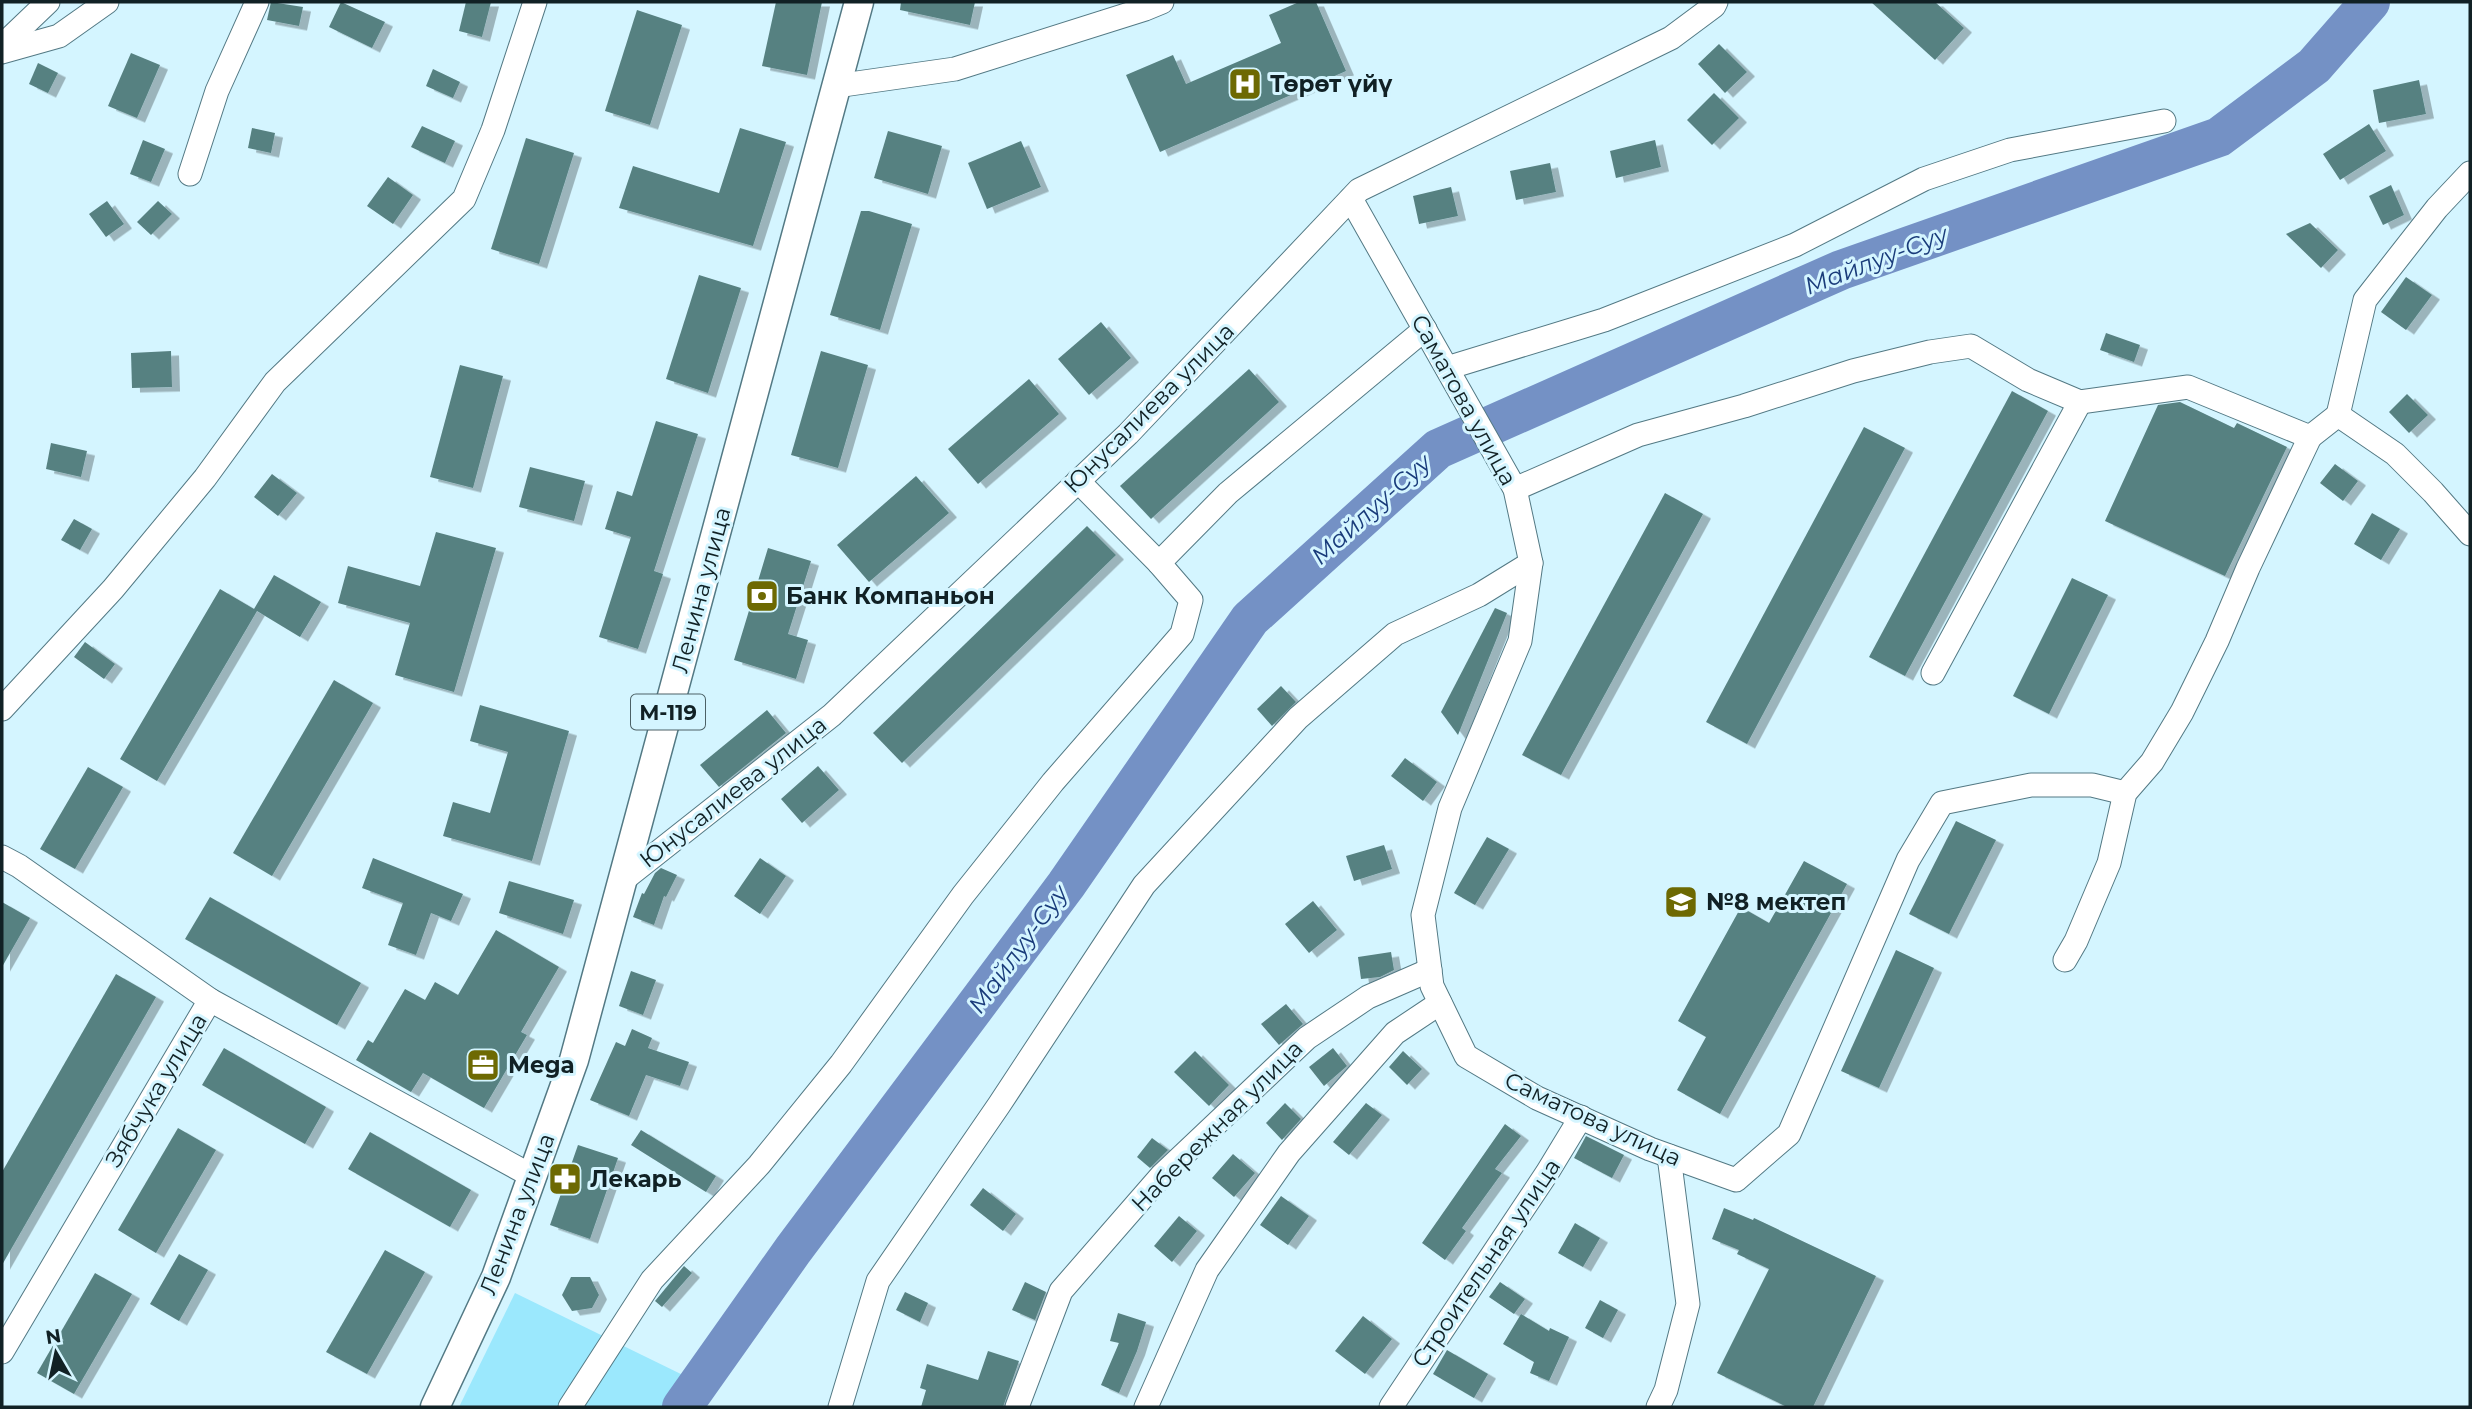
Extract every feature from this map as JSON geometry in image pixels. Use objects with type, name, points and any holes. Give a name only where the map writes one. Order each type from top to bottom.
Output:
[{"type":"main road","name":"Ленина улица","points":[[435,1407],[496,1277],[574,1060],[859,2]]},
{"type":"street","points":[[2,46],[48,2]]},
{"type":"street","points":[[2,52],[59,36],[107,2]]},
{"type":"street","points":[[190,174],[217,91],[257,2]]},
{"type":"street","points":[[2,709],[113,589],[205,478],[275,382],[464,199],[494,130],[535,2]]},
{"type":"street","points":[[836,86],[956,69],[1162,2]]},
{"type":"street","name":"Юнусалиева улица","points":[[623,880],[832,715],[1128,434],[1359,190],[1671,38],[1716,2]]},
{"type":"street","points":[[1447,368],[1617,315],[1795,245],[1923,179],[2010,150],[2164,121]]},
{"type":"street","points":[[2065,960],[2076,941],[2109,863],[2125,793],[2152,762],[2182,712],[2310,438],[2338,415],[2365,300],[2437,208],[2470,173]]},
{"type":"street","name":"Саматова улица","points":[[1351,199],[1515,488],[1531,564],[1520,641],[1450,808],[1423,915],[1432,986],[1466,1056],[1537,1098],[1669,1156],[1736,1180],[1789,1134],[1908,860],[1942,803],[2031,785],[2092,785],[2125,793]]},
{"type":"street","points":[[1159,563],[1228,493],[1425,329]]},
{"type":"street","points":[[1515,488],[1638,435],[1744,406],[1853,371],[1930,352],[1970,346],[2028,380],[2080,402],[2188,387],[2310,438]]},
{"type":"street","points":[[1933,673],[2080,402]]},
{"type":"street","points":[[2338,415],[2395,454],[2470,534]]},
{"type":"street","points":[[569,1407],[652,1280],[759,1165],[841,1064],[979,874],[1053,782],[1182,634],[1191,600],[1159,563],[1077,481]]},
{"type":"street","points":[[840,1407],[878,1281],[999,1105],[1144,885],[1298,718],[1395,634],[1479,595],[1531,564]]},
{"type":"street","points":[[2,857],[19,866],[210,1000]]},
{"type":"street","name":"Набережная улица","points":[[1017,1407],[1061,1291],[1162,1175],[1307,1038],[1368,997],[1430,970]]},
{"type":"street","name":"Зябчука улица","points":[[2,1352],[210,1000],[532,1176]]},
{"type":"street","points":[[1146,1407],[1207,1270],[1289,1153],[1395,1033],[1440,1003]]},
{"type":"street","name":"Строительная улица","points":[[1391,1407],[1581,1117]]},
{"type":"street","points":[[1658,1407],[1667,1390],[1688,1304],[1669,1156]]},
{"type":"shaded area","points":[[515,1293],[687,1377],[665,1407],[459,1407]]},
{"type":"building","points":[[271,2],[303,7],[299,26],[267,20]]},
{"type":"building","points":[[341,2],[385,22],[372,48],[329,27]]},
{"type":"building","points":[[466,2],[491,2],[482,37],[459,31]]},
{"type":"building","points":[[776,2],[822,2],[807,75],[762,66]]},
{"type":"building","points":[[901,2],[975,2],[970,25],[900,10]]},
{"type":"building","points":[[1299,2],[1316,2],[1346,71],[1160,152],[1126,75],[1173,55],[1186,84],[1281,43],[1269,15]]},
{"type":"building","points":[[1871,2],[1935,2],[1964,28],[1935,60]]},
{"type":"building","points":[[637,10],[682,25],[650,125],[605,111]]},
{"type":"building","points":[[1719,44],[1747,72],[1725,93],[1698,64]]},
{"type":"building","points":[[131,53],[160,65],[137,118],[108,106]]},
{"type":"building","points":[[38,63],[58,73],[48,93],[29,84]]},
{"type":"building","points":[[433,69],[460,82],[453,98],[426,86]]},
{"type":"building","points":[[2419,80],[2426,114],[2379,123],[2373,90]]},
{"type":"building","points":[[1714,93],[1739,118],[1712,145],[1687,120]]},
{"type":"building","points":[[2369,124],[2386,151],[2340,180],[2323,154]]},
{"type":"building","points":[[422,126],[455,141],[445,163],[411,147]]},
{"type":"building","points":[[252,128],[275,133],[271,153],[248,148]]},
{"type":"building","points":[[740,128],[786,142],[753,246],[619,208],[633,166],[719,193]]},
{"type":"building","points":[[888,131],[942,146],[928,194],[874,178]]},
{"type":"building","points":[[526,138],[574,153],[539,264],[491,249]]},
{"type":"building","points":[[143,140],[165,149],[151,182],[130,174]]},
{"type":"building","points":[[1655,140],[1661,167],[1616,178],[1610,151]]},
{"type":"building","points":[[1021,141],[1041,187],[987,209],[968,163]]},
{"type":"building","points":[[1550,163],[1556,192],[1516,200],[1510,171]]},
{"type":"building","points":[[388,177],[413,195],[393,224],[367,206]]},
{"type":"building","points":[[2391,185],[2404,215],[2383,225],[2369,196]]},
{"type":"building","points":[[1451,187],[1458,216],[1419,224],[1413,196]]},
{"type":"building","points":[[107,201],[124,224],[106,237],[89,214]]},
{"type":"building","points":[[158,201],[172,214],[151,235],[137,222]]},
{"type":"building","points":[[861,211],[912,224],[880,330],[830,315]]},
{"type":"building","points":[[2310,223],[2338,250],[2321,268],[2286,234]]},
{"type":"building","points":[[699,275],[741,288],[708,393],[666,379]]},
{"type":"building","points":[[2406,277],[2432,295],[2406,330],[2381,312]]},
{"type":"building","points":[[1101,322],[1131,358],[1089,395],[1058,359]]},
{"type":"building","points":[[2106,333],[2140,345],[2134,362],[2100,350]]},
{"type":"building","points":[[171,351],[172,387],[132,388],[131,353]]},
{"type":"building","points":[[821,351],[868,365],[838,468],[791,455]]},
{"type":"building","points":[[460,365],[503,376],[473,488],[430,477]]},
{"type":"building","points":[[1249,369],[1279,402],[1151,519],[1120,486]]},
{"type":"building","points":[[1029,379],[1059,414],[978,484],[948,449]]},
{"type":"building","points":[[2012,391],[2048,411],[1905,676],[1869,657]]},
{"type":"building","points":[[2407,394],[2428,415],[2409,433],[2389,412]]},
{"type":"building","points":[[2180,402],[2234,428],[2237,423],[2287,447],[2225,576],[2105,521],[2158,405]]},
{"type":"building","points":[[656,421],[698,434],[654,571],[663,574],[638,649],[599,637],[631,537],[605,529],[617,491],[632,496]]},
{"type":"building","points":[[1864,427],[1905,448],[1747,744],[1706,722]]},
{"type":"building","points":[[51,443],[87,451],[81,477],[46,469]]},
{"type":"building","points":[[2335,464],[2358,481],[2343,501],[2320,483]]},
{"type":"building","points":[[530,467],[585,481],[574,521],[519,507]]},
{"type":"building","points":[[272,474],[297,493],[278,516],[254,497]]},
{"type":"building","points":[[916,476],[949,513],[869,582],[837,545]]},
{"type":"building","points":[[1665,493],[1703,514],[1561,775],[1522,755]]},
{"type":"building","points":[[2372,513],[2400,529],[2381,560],[2354,544]]},
{"type":"building","points":[[74,519],[92,529],[80,550],[61,540]]},
{"type":"building","points":[[1087,526],[1116,555],[902,763],[873,733]]},
{"type":"building","points":[[436,532],[496,548],[454,692],[395,675],[410,623],[338,603],[348,566],[420,586]]},
{"type":"building","points":[[768,548],[811,561],[788,634],[808,640],[796,679],[734,660]]},
{"type":"building","points":[[274,575],[321,602],[300,637],[257,611],[157,781],[120,759],[220,589],[254,609]]},
{"type":"building","points":[[2072,578],[2108,595],[2049,714],[2013,696]]},
{"type":"building","points":[[1495,608],[1507,613],[1458,735],[1441,712]]},
{"type":"building","points":[[85,642],[115,664],[104,679],[74,657]]},
{"type":"building","points":[[334,680],[373,703],[272,876],[233,853]]},
{"type":"building","points":[[1281,686],[1296,702],[1272,726],[1257,709]]},
{"type":"building","points":[[480,705],[569,731],[532,861],[443,836],[453,802],[490,813],[508,752],[470,741]]},
{"type":"building","points":[[767,710],[786,733],[719,787],[700,765]]},
{"type":"building","points":[[1405,758],[1437,782],[1423,801],[1391,776]]},
{"type":"building","points":[[818,766],[839,790],[802,823],[781,799]]},
{"type":"building","points":[[88,767],[123,787],[75,869],[40,849]]},
{"type":"building","points":[[1956,821],[1996,840],[1949,934],[1909,914]]},
{"type":"building","points":[[1487,837],[1509,849],[1475,905],[1454,893]]},
{"type":"building","points":[[1384,845],[1392,869],[1354,881],[1346,856]]},
{"type":"building","points":[[373,858],[463,894],[451,921],[431,913],[416,955],[388,945],[403,903],[362,888]]},
{"type":"building","points":[[760,858],[786,876],[760,914],[734,896]]},
{"type":"building","points":[[1804,861],[1847,884],[1720,1114],[1677,1090],[1706,1037],[1678,1021],[1741,907],[1769,923]]},
{"type":"building","points":[[661,868],[677,875],[666,897],[664,896],[654,925],[633,917],[642,893],[644,894],[655,873]]},
{"type":"building","points":[[509,881],[574,900],[563,934],[499,913]]},
{"type":"building","points":[[210,897],[361,983],[337,1025],[185,939]]},
{"type":"building","points":[[1313,901],[1337,930],[1309,953],[1285,924]]},
{"type":"building","points":[[2,902],[30,918],[2,967]]},
{"type":"building","points":[[496,930],[559,967],[521,1032],[527,1035],[484,1108],[423,1073],[411,1092],[356,1060],[368,1040],[373,1043],[405,989],[425,1000],[435,982],[458,995]]},
{"type":"building","points":[[1896,950],[1934,968],[1879,1088],[1841,1071]]},
{"type":"building","points":[[1391,952],[1394,970],[1380,977],[1361,979],[1358,957]]},
{"type":"building","points":[[631,971],[656,980],[643,1015],[619,1006]]},
{"type":"building","points":[[116,974],[156,997],[2,1265],[2,1172]]},
{"type":"building","points":[[1286,1004],[1303,1024],[1279,1045],[1261,1024]]},
{"type":"building","points":[[632,1029],[652,1038],[648,1048],[689,1062],[680,1086],[646,1075],[629,1116],[590,1100],[616,1042],[625,1046]]},
{"type":"building","points":[[224,1048],[326,1107],[305,1144],[202,1085]]},
{"type":"building","points":[[1333,1048],[1347,1066],[1324,1086],[1309,1067]]},
{"type":"building","points":[[1195,1051],[1229,1085],[1209,1106],[1174,1072]]},
{"type":"building","points":[[1403,1051],[1422,1069],[1407,1085],[1389,1067]]},
{"type":"building","points":[[1285,1103],[1301,1119],[1282,1140],[1266,1123]]},
{"type":"building","points":[[1366,1103],[1382,1115],[1349,1155],[1333,1142]]},
{"type":"building","points":[[1505,1124],[1521,1136],[1495,1169],[1502,1173],[1462,1228],[1466,1231],[1445,1260],[1422,1243]]},
{"type":"building","points":[[178,1128],[216,1150],[156,1253],[118,1230]]},
{"type":"building","points":[[641,1130],[716,1176],[706,1192],[631,1145]]},
{"type":"building","points":[[370,1132],[471,1190],[450,1227],[348,1169]]},
{"type":"building","points":[[1586,1136],[1624,1155],[1612,1178],[1574,1158]]},
{"type":"building","points":[[1152,1138],[1168,1150],[1150,1168],[1137,1157]]},
{"type":"building","points":[[578,1145],[618,1158],[590,1239],[550,1225]]},
{"type":"building","points":[[1233,1154],[1255,1173],[1234,1197],[1212,1178]]},
{"type":"building","points":[[983,1188],[1016,1214],[1003,1231],[970,1205]]},
{"type":"building","points":[[1281,1196],[1309,1216],[1288,1245],[1260,1225]]},
{"type":"building","points":[[1724,1208],[1753,1220],[1754,1218],[1876,1276],[1813,1407],[1787,1407],[1717,1373],[1769,1269],[1737,1254],[1739,1250],[1712,1239]]},
{"type":"building","points":[[1179,1216],[1197,1231],[1172,1262],[1154,1246]]},
{"type":"building","points":[[1575,1223],[1600,1238],[1583,1267],[1558,1253]]},
{"type":"building","points":[[385,1250],[425,1272],[367,1374],[326,1352]]},
{"type":"building","points":[[179,1254],[208,1270],[179,1321],[150,1304]]},
{"type":"building","points":[[684,1266],[692,1273],[662,1307],[655,1301]]},
{"type":"building","points":[[95,1273],[132,1294],[74,1394],[37,1373]]},
{"type":"building","points":[[571,1277],[590,1277],[599,1295],[592,1308],[572,1311],[562,1295]]},
{"type":"building","points":[[1025,1282],[1046,1292],[1035,1320],[1012,1310]]},
{"type":"building","points":[[1500,1282],[1525,1299],[1514,1314],[1489,1297]]},
{"type":"building","points":[[905,1292],[928,1303],[920,1322],[896,1310]]},
{"type":"building","points":[[1600,1300],[1618,1310],[1603,1338],[1585,1328]]},
{"type":"building","points":[[1118,1313],[1146,1322],[1119,1393],[1101,1385],[1119,1343],[1110,1341]]},
{"type":"building","points":[[1521,1314],[1549,1331],[1550,1328],[1569,1337],[1549,1381],[1530,1373],[1534,1362],[1503,1344]]},
{"type":"building","points":[[1363,1316],[1392,1339],[1365,1374],[1335,1351]]},
{"type":"building","points":[[1447,1350],[1488,1374],[1474,1398],[1433,1374]]},
{"type":"building","points":[[988,1351],[1019,1361],[1003,1407],[921,1407],[926,1390],[920,1388],[927,1364],[978,1380]]},
{"type":"waterway","name":"Майлуу-Суу","points":[[682,1407],[793,1250],[1066,885],[1250,619],[1438,449],[1841,270],[2219,137],[2314,66],[2370,2]]},
{"type":"place","name":"Төрөт үйү","points":[[1245,84]]},
{"type":"place","name":"Банк Компаньон","points":[[762,596]]},
{"type":"place","name":"№8 мектеп","points":[[1681,902]]},
{"type":"place","name":"Mega","points":[[483,1065]]},
{"type":"place","name":"Лекарь","points":[[565,1179]]}]
